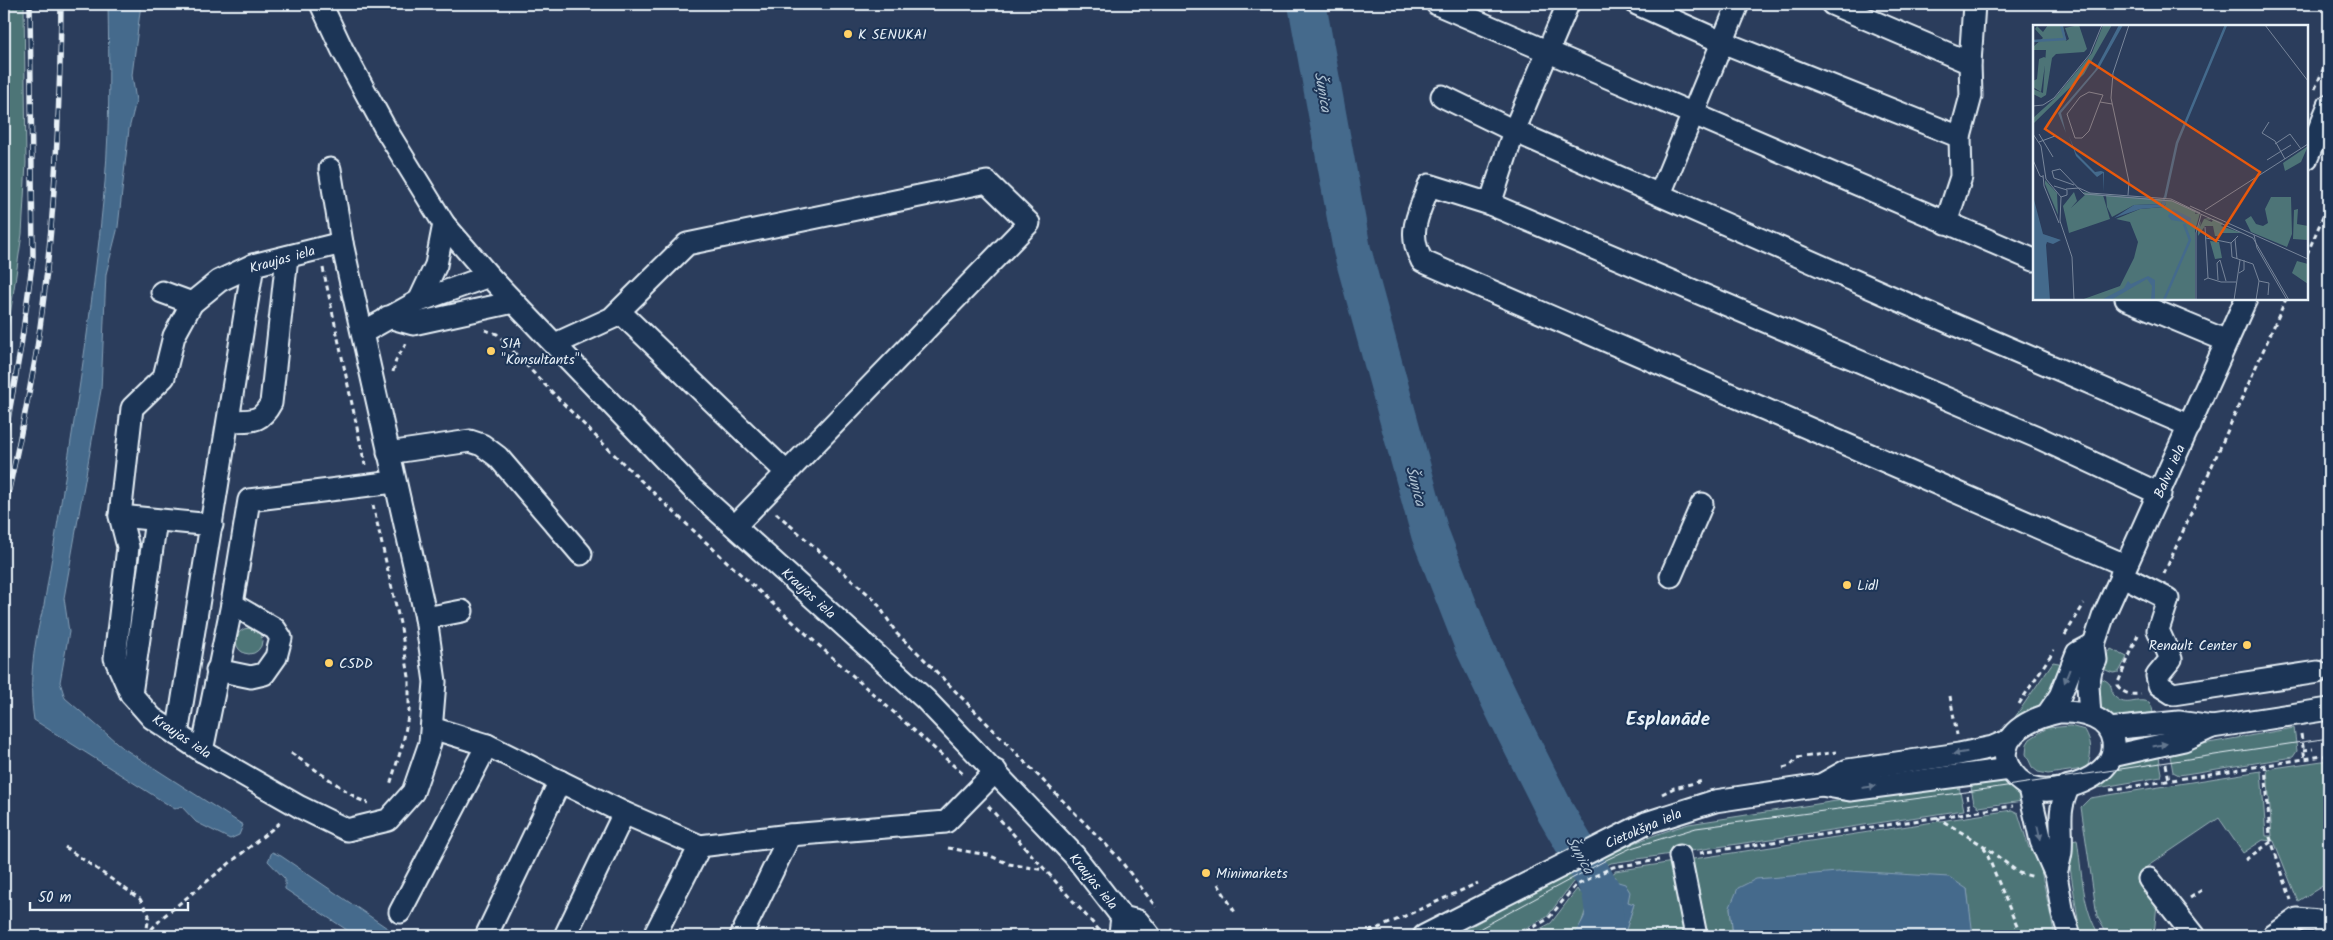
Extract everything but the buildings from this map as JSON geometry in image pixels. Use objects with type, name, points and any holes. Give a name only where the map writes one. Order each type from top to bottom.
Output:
[{"type":"street","name":"Kraujas iela","points":[[321,4],[342,49],[385,128],[444,224],[489,276],[692,488],[925,698],[1074,855],[1122,926],[1138,921],[1150,936]]},
{"type":"street","points":[[1437,4],[2033,260]]},
{"type":"street","points":[[1490,204],[1514,130],[1568,4]]},
{"type":"street","points":[[1637,4],[1722,42],[1960,137]]},
{"type":"street","points":[[1660,194],[1738,4]]},
{"type":"street","points":[[1832,4],[1970,63]]},
{"type":"street","points":[[1946,223],[1961,177],[1960,137],[1971,96],[1970,63],[1974,4]]},
{"type":"street","points":[[1442,96],[1514,130],[1953,324],[2190,426]]},
{"type":"street","points":[[2308,154],[2322,98]]},
{"type":"street","points":[[330,169],[342,244]]},
{"type":"street","points":[[555,344],[612,318],[620,312],[687,244],[987,182],[1029,223],[735,526]]},
{"type":"street","points":[[2160,494],[2037,437],[1490,204],[1429,185],[1413,232],[1415,248],[1422,261],[2123,570],[2168,599],[2158,630],[2171,659],[2157,676],[2159,685],[2173,694],[2318,672]]},
{"type":"street","points":[[419,301],[436,265],[444,224]]},
{"type":"street","name":"Kraujas iela","points":[[342,244],[426,618],[436,682],[430,743],[413,792],[388,820],[347,830],[300,807],[202,751],[152,718],[131,694],[115,658],[128,547],[120,516],[132,408],[164,377],[174,336],[192,303],[219,281],[253,266],[319,248],[342,244]]},
{"type":"street","points":[[229,420],[257,420],[265,414],[271,403],[287,258]]},
{"type":"street","points":[[177,735],[253,266]]},
{"type":"street","points":[[362,333],[419,301],[489,276]]},
{"type":"street","points":[[162,292],[192,303]]},
{"type":"street","points":[[2128,300],[2228,342]]},
{"type":"street","name":"Balvu iela","points":[[2090,716],[2088,686],[2091,670],[2096,660],[2094,644],[2123,570],[2160,494],[2246,300]]},
{"type":"street","points":[[388,317],[413,324],[514,302]]},
{"type":"street","points":[[620,312],[786,472]]},
{"type":"street","points":[[388,453],[470,442],[482,445],[498,457],[581,554]]},
{"type":"street","points":[[220,474],[249,500],[394,482]]},
{"type":"street","points":[[202,751],[232,604],[249,500]]},
{"type":"street","points":[[1671,576],[1702,504]]},
{"type":"street","points":[[120,516],[212,525]]},
{"type":"street","points":[[131,694],[156,520]]},
{"type":"street","points":[[217,670],[251,677],[264,674],[276,657],[281,638],[275,629],[232,604]]},
{"type":"street","points":[[426,618],[462,611]]},
{"type":"street","points":[[2047,715],[2060,696],[2077,653],[2094,644]]},
{"type":"street","points":[[2112,756],[2184,740],[2212,727],[2329,709]]},
{"type":"street","points":[[2070,936],[2063,914],[2056,876],[2041,841],[2029,788],[2010,769],[2006,760],[2007,741],[2025,725],[2047,715],[2069,712],[2090,716],[2109,729],[2179,722],[2212,727]]},
{"type":"street","points":[[432,728],[487,745],[624,813],[700,846],[790,835],[946,822],[996,771]]},
{"type":"street","points":[[2029,788],[2044,789],[2070,786],[2097,773],[2107,765],[2112,756],[2113,746],[2109,729]]},
{"type":"street","name":"Cietokšņa iela","points":[[1821,785],[1848,770],[1959,754],[1993,747],[2007,741]]},
{"type":"street","points":[[400,912],[487,745]]},
{"type":"street","name":"Cietokšņa iela","points":[[1424,936],[1646,823],[1715,801],[1821,785],[1850,790],[2010,769]]},
{"type":"street","points":[[486,936],[560,781]]},
{"type":"street","points":[[2056,876],[2061,852],[2060,820],[2062,802],[2070,786]]},
{"type":"street","points":[[565,936],[624,813]]},
{"type":"street","points":[[741,936],[790,835]]},
{"type":"street","points":[[654,936],[700,846]]},
{"type":"street","points":[[1680,856],[1696,936]]},
{"type":"street","points":[[2149,878],[2194,936]]},
{"type":"street","points":[[2273,936],[2297,920],[2329,922]]},
{"type":"path","points":[[2322,98],[2329,55]]},
{"type":"path","points":[[2308,252],[2329,203]]},
{"type":"path","points":[[319,248],[409,677],[409,712],[403,743],[389,789]]},
{"type":"path","points":[[2194,502],[2286,300]]},
{"type":"path","points":[[480,327],[497,334],[553,395],[698,534],[979,789],[992,812],[1096,926],[1101,936]]},
{"type":"path","points":[[348,383],[393,372],[396,360],[408,341]]},
{"type":"path","points":[[773,510],[876,601],[897,634],[918,653],[1117,856],[1160,914]]},
{"type":"path","points":[[2304,759],[2301,732],[2310,731]]},
{"type":"path","points":[[2303,750],[2313,748]]},
{"type":"path","points":[[291,754],[358,799],[371,804]]},
{"type":"path","points":[[2106,791],[2329,755]]},
{"type":"path","points":[[2264,766],[2271,842],[2297,920]]},
{"type":"path","points":[[1518,936],[1548,920],[1575,886],[1613,867],[2018,806]]},
{"type":"path","points":[[146,936],[164,916],[300,807]]},
{"type":"path","points":[[1935,817],[1984,846],[2019,873],[2032,877],[2056,876]]},
{"type":"path","points":[[2245,860],[2271,842]]},
{"type":"path","points":[[1984,846],[2022,936]]},
{"type":"path","points":[[65,847],[140,899],[149,914],[146,936]]},
{"type":"path","points":[[948,848],[988,855],[1009,864],[1045,870]]},
{"type":"path","points":[[1361,936],[1480,882]]},
{"type":"path","points":[[1218,884],[1236,914]]},
{"type":"path","points":[[1166,921],[1176,936]]},
{"type":"green space","points":[[4,4],[24,4],[26,163],[22,234],[4,357]]},
{"type":"green space","points":[[249,628],[258,632],[262,641],[258,650],[249,654],[240,650],[236,641],[240,632]]},
{"type":"green space","points":[[2111,649],[2127,657],[2119,672],[2113,673],[2101,668]]},
{"type":"green space","points":[[2053,662],[2064,664],[2060,676],[2042,705],[2013,720]]},
{"type":"green space","points":[[2098,677],[2109,683],[2112,694],[2121,701],[2149,702],[2154,719],[2121,720],[2106,715],[2100,710],[2097,702]]},
{"type":"green space","points":[[2070,726],[2085,730],[2087,734],[2091,747],[2088,765],[2083,769],[2048,774],[2038,772],[2032,767],[2026,754],[2027,744],[2030,739],[2047,728]]},
{"type":"green space","points":[[2294,728],[2297,751],[2293,757],[2179,775],[2173,772],[2169,750]]},
{"type":"green space","points":[[2158,752],[2161,777],[2086,790],[2129,758]]},
{"type":"green space","points":[[2329,760],[2329,882],[2298,901],[2274,841],[2263,840],[2243,853],[2219,818],[2145,868],[2143,883],[2157,903],[2154,936],[2108,936],[2097,916],[2081,807],[2090,798],[2261,771],[2266,836],[2272,836],[2267,769]]},
{"type":"green space","points":[[2001,777],[2010,780],[2023,801],[1979,807],[1974,803],[1970,782]]},
{"type":"green space","points":[[1958,782],[1964,810],[1611,863],[1573,882],[1547,917],[1511,936],[1453,936],[1598,859],[1658,834],[1689,824]]},
{"type":"green space","points":[[2012,810],[2018,813],[2029,848],[2036,847],[2055,936],[1972,936],[1967,889],[1730,907],[1733,936],[1624,936],[1634,904],[1628,903],[1625,885],[1615,881],[1616,877],[1610,875],[1615,871]]},
{"type":"green space","points":[[2077,839],[2086,902],[2100,936],[2083,936],[2079,926],[2066,841]]},
{"type":"green space","points":[[1577,889],[1579,892],[1588,891],[1588,897],[1582,921],[1572,936],[1527,936],[1551,923]]},
{"type":"water","points":[[108,4],[141,4],[132,75],[136,101],[129,129],[118,227],[106,274],[101,390],[64,598],[69,632],[60,682],[65,698],[123,748],[243,825],[239,835],[230,839],[196,822],[181,806],[175,809],[34,720],[32,676],[35,647],[44,605],[70,447],[100,235],[108,138]]},
{"type":"water","points":[[1574,822],[1608,879],[1625,884],[1630,892],[1628,902],[1634,904],[1624,936],[1572,936],[1584,916],[1588,904],[1588,892],[1557,832]]},
{"type":"water","points":[[272,852],[281,856],[399,936],[356,936],[285,889],[285,879],[268,861]]},
{"type":"water","points":[[1849,871],[1949,877],[1967,889],[1973,935],[1733,936],[1730,907],[1738,888],[1756,879]]},
{"type":"pier","points":[[1581,829],[1609,876],[1585,889],[1558,841]]},
{"type":"waterway","name":"Šuņica","points":[[1307,4],[1352,250],[1430,534],[1473,644],[1507,715],[1556,813],[1601,890],[1605,921],[1596,936]]},
{"type":"tram line","points":[[1466,936],[1631,848],[1696,828],[1966,792],[2329,738]]},
{"type":"railway","points":[[4,442],[21,346],[33,257],[30,4]]},
{"type":"railway","points":[[4,512],[37,348],[48,263],[55,176],[61,4]]},
{"type":"place","name":"K SENUKAI","points":[[848,34]]},
{"type":"place","name":"SIA \"Konsultants\"","points":[[491,351]]},
{"type":"place","name":"Lidl","points":[[1847,585]]},
{"type":"place","name":"Renault Center","points":[[2247,645]]},
{"type":"place","name":"CSDD","points":[[329,663]]},
{"type":"place","name":"Minimarkets","points":[[1206,873]]},
{"type":"district","name":"Esplanāde","points":[[1668,718]]}]
